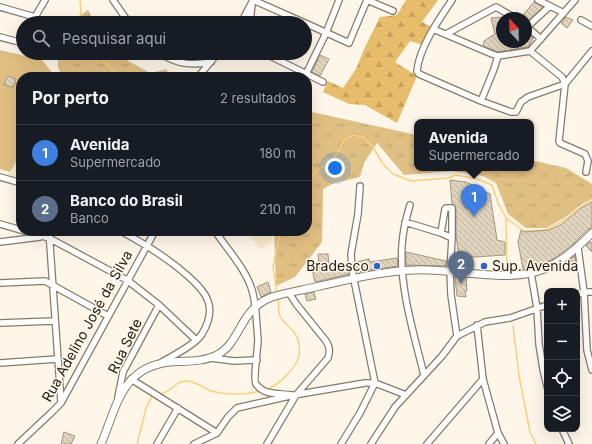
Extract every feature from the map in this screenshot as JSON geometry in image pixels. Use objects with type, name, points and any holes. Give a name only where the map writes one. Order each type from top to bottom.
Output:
[{"type":"main road","points":[[101,444],[118,398],[131,379],[145,369],[161,363],[211,358],[219,354],[226,349],[233,340],[243,322],[255,307],[273,297],[402,270],[450,271],[506,276],[531,273],[543,270],[555,264],[578,248],[592,233]]},
{"type":"street","points":[[36,16],[45,0]]},
{"type":"street","points":[[113,0],[124,16]]},
{"type":"street","points":[[245,16],[253,0]]},
{"type":"street","points":[[251,16],[253,0]]},
{"type":"street","points":[[253,0],[289,16]]},
{"type":"street","points":[[307,72],[326,33],[339,0]]},
{"type":"street","points":[[312,26],[349,43],[367,0],[393,12]]},
{"type":"street","points":[[452,0],[433,29],[416,70],[419,74],[481,102],[515,113],[517,112],[521,102],[528,97],[564,84],[592,51]]},
{"type":"street","points":[[538,0],[564,13]]},
{"type":"street","points":[[433,29],[472,47],[498,56],[530,51],[575,0]]},
{"type":"street","points":[[532,22],[550,6]]},
{"type":"street","points":[[0,7],[32,16]]},
{"type":"street","points":[[446,34],[493,7],[500,8],[506,12]]},
{"type":"street","points":[[581,20],[592,26]]},
{"type":"street","points":[[532,31],[541,39]]},
{"type":"street","points":[[0,37],[16,41]]},
{"type":"street","points":[[530,51],[562,76],[564,84],[559,141],[560,143],[583,152],[588,161],[586,172]]},
{"type":"street","points":[[481,102],[498,56]]},
{"type":"street","points":[[171,60],[190,64],[211,62]]},
{"type":"street","points":[[278,60],[302,72]]},
{"type":"street","points":[[202,72],[211,62]]},
{"type":"street","points":[[312,77],[323,82]]},
{"type":"street","points":[[0,176],[16,181]]},
{"type":"street","points":[[341,444],[360,413],[375,383],[354,279],[351,254],[358,214],[360,186]]},
{"type":"street","points":[[410,205],[405,222],[402,244],[402,270],[411,322],[424,375]]},
{"type":"street","points":[[442,230],[445,209],[451,208],[453,210],[450,271],[451,295],[457,336]]},
{"type":"street","points":[[405,222],[442,230],[452,230]]},
{"type":"street","points":[[0,224],[16,229]]},
{"type":"street","points":[[442,230],[452,238]]},
{"type":"street","points":[[40,236],[127,280],[158,305],[196,340]]},
{"type":"street","points":[[129,236],[146,245],[175,265],[203,292],[208,301],[210,313],[202,334],[196,340],[161,363]]},
{"type":"street","name":"Rua Adelino José da Silva","points":[[18,444],[61,403],[152,236]]},
{"type":"street","points":[[218,236],[245,275],[253,292],[258,341],[254,380],[264,392],[295,395]]},
{"type":"street","points":[[0,242],[47,238]]},
{"type":"street","points":[[47,238],[61,403]]},
{"type":"street","points":[[578,248],[584,292],[587,350],[592,370]]},
{"type":"street","points":[[531,273],[537,308],[539,344],[544,376]]},
{"type":"street","points":[[0,283],[45,281],[108,316]]},
{"type":"street","points":[[580,293],[592,292]]},
{"type":"street","points":[[267,444],[295,395],[328,358],[330,352],[326,341],[288,293]]},
{"type":"street","name":"Rua Sete","points":[[118,398],[123,372],[158,305]]},
{"type":"street","points":[[371,444],[406,394],[442,356],[457,336],[485,322],[510,318],[544,306]]},
{"type":"street","points":[[0,323],[54,321]]},
{"type":"street","points":[[477,325],[483,379],[498,433],[504,444]]},
{"type":"street","points":[[211,358],[257,360]]},
{"type":"street","points":[[0,363],[57,359]]},
{"type":"street","points":[[131,379],[217,433]]},
{"type":"street","points":[[427,444],[483,379]]},
{"type":"street","points":[[194,444],[217,433],[228,417],[237,408],[355,384],[375,383],[406,394]]},
{"type":"street","points":[[158,444],[178,408]]},
{"type":"street","points":[[563,432],[569,444]]},
{"type":"street","points":[[489,444],[498,433]]},
{"type":"shaded area","points":[[16,161],[16,180],[7,177]]},
{"type":"shaded area","points":[[250,236],[272,236],[270,244],[260,250]]},
{"type":"green space","points":[[406,0],[438,0],[422,22],[430,26],[423,45],[410,41],[395,62],[417,76],[397,123],[365,105],[349,104],[323,92],[328,81],[343,88],[356,69],[380,17],[397,15]]},
{"type":"green space","points":[[88,10],[91,16],[79,16]]},
{"type":"green space","points":[[0,50],[16,54],[16,60],[42,60],[52,72],[16,72],[16,162],[10,172],[0,169]]},
{"type":"green space","points":[[58,60],[127,60],[148,72],[60,72],[58,68]]},
{"type":"green space","points":[[167,69],[167,72],[154,72]]},
{"type":"green space","points":[[312,112],[414,134],[414,171],[452,171],[404,175],[377,143],[364,163],[360,177],[334,183],[323,189],[322,242],[295,277],[276,286],[274,236],[312,236]]},
{"type":"green space","points":[[534,161],[566,168],[592,184],[592,199],[546,228],[526,228],[508,214],[496,183],[483,176],[452,171],[534,171]]},
{"type":"building","points":[[534,2],[543,7],[532,17],[532,12],[526,12]]},
{"type":"building","points":[[566,17],[573,20],[567,28],[561,23]]},
{"type":"building","points":[[491,18],[496,18],[496,48],[522,48],[498,52],[483,46],[484,41],[495,34]]},
{"type":"building","points":[[320,55],[329,59],[320,76],[312,72]]},
{"type":"building","points":[[7,76],[16,79],[13,87],[4,85]]},
{"type":"building","points":[[450,180],[466,182],[490,194],[497,240],[505,242],[505,255],[459,258],[456,235],[456,208],[452,204]]},
{"type":"building","points":[[592,202],[592,228],[588,229],[572,245],[555,258],[542,264],[523,269],[518,242],[521,230],[524,232],[549,230],[562,224],[581,208]]},
{"type":"building","points":[[590,242],[592,243],[592,252],[586,246]]},
{"type":"building","points":[[406,252],[446,261],[446,266],[406,265]]},
{"type":"building","points":[[318,254],[328,254],[330,271],[347,265],[349,274],[315,282],[311,265],[319,262]]},
{"type":"building","points":[[575,256],[576,266],[573,267],[570,259]]},
{"type":"building","points":[[397,258],[398,266],[358,272],[356,262],[369,259],[370,262]]},
{"type":"building","points":[[455,277],[466,278],[466,297],[457,296]]},
{"type":"building","points":[[268,282],[271,292],[261,297],[257,287]]},
{"type":"building","points":[[314,292],[316,299],[307,301],[305,294]]},
{"type":"building","points":[[64,432],[75,436],[71,444],[61,444]]},
{"type":"waterway","points":[[80,0],[80,16]]},
{"type":"waterway","points":[[102,60],[115,72]]},
{"type":"waterway","points":[[312,175],[334,159],[345,139],[353,135],[364,138],[373,147],[383,164],[393,174],[411,181],[448,178],[456,175],[477,179],[492,185],[498,203],[506,218],[524,231],[546,230],[566,219],[575,211],[592,201]]},
{"type":"waterway","points":[[506,218],[507,270]]},
{"type":"waterway","points":[[277,294],[273,267],[279,236]]},
{"type":"waterway","points":[[266,390],[276,385],[291,371],[299,354],[297,336],[280,316],[278,298]]},
{"type":"waterway","points":[[513,326],[519,375],[530,432],[536,444]]},
{"type":"waterway","points":[[159,394],[167,392],[183,381],[197,384],[211,391],[229,394],[242,394],[260,391]]},
{"type":"waterway","points":[[137,444],[147,405],[153,395]]},
{"type":"place","name":"Avenida","points":[[474,217]]},
{"type":"place","name":"Bradesco","points":[[377,266]]},
{"type":"place","name":"Sup. Avenida","points":[[484,266]]},
{"type":"place","name":"Banco do Brasil","points":[[461,284]]}]
